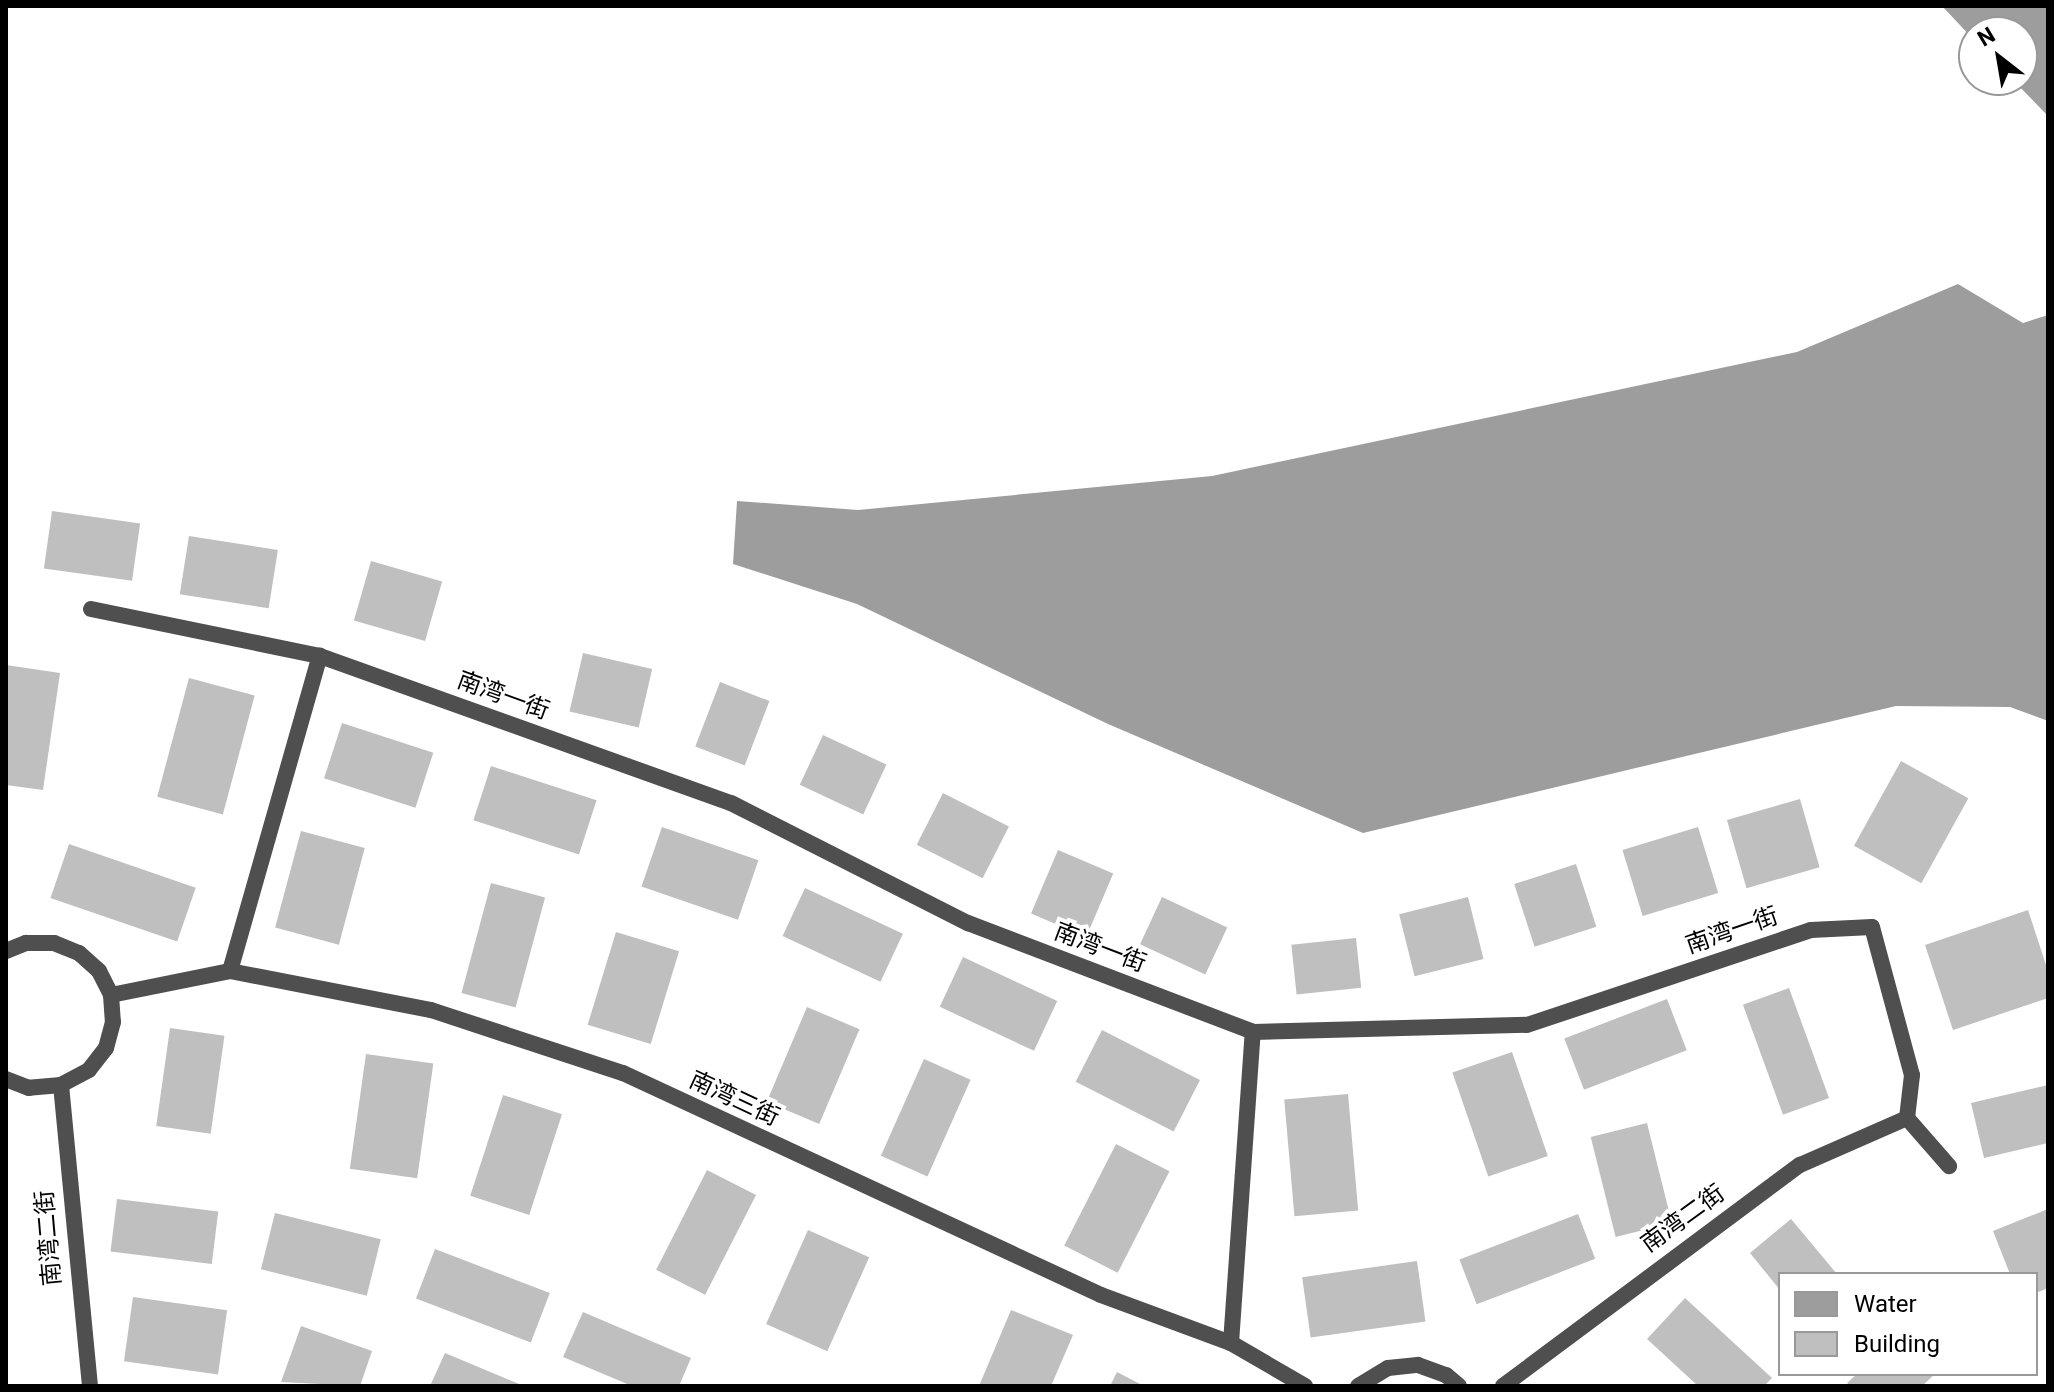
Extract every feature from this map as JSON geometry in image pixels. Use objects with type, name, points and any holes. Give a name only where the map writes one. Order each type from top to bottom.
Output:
[{"type":"lane","name":"南湾一街","points":[[91,609],[320,656],[731,803],[968,923],[1253,1032],[1527,1025],[1811,930],[1872,927],[1912,1075],[1907,1118]]},
{"type":"lane","points":[[230,971],[320,656]]},
{"type":"lane","points":[[6,951],[26,943],[66,948],[99,971],[111,995],[113,1022],[106,1048],[89,1070],[61,1085],[29,1088],[6,1079]]},
{"type":"lane","name":"南湾三街","points":[[111,995],[230,971],[431,1010],[623,1073],[1101,1295],[1231,1343],[1305,1386]]},
{"type":"lane","points":[[1231,1343],[1253,1032]]},
{"type":"lane","name":"南湾二街","points":[[61,1085],[90,1386]]},
{"type":"lane","points":[[1907,1118],[1949,1166]]},
{"type":"lane","name":"南湾二街","points":[[1503,1386],[1800,1165],[1907,1118]]},
{"type":"lane","points":[[1358,1386],[1388,1368],[1418,1365],[1446,1375],[1459,1386]]},
{"type":"water","points":[[1942,6],[2048,6],[2048,116],[2029,96],[2038,96],[2038,16],[1958,16],[1958,23]]},
{"type":"water","points":[[1958,284],[2023,323],[2048,315],[2048,721],[2010,707],[1896,706],[1363,833],[1108,724],[857,604],[733,564],[737,501],[858,510],[1212,476],[1797,352]]},
{"type":"building","points":[[52,511],[140,523],[132,581],[44,568]]},
{"type":"building","points":[[189,536],[278,550],[269,608],[180,594]]},
{"type":"building","points":[[371,561],[442,581],[425,641],[354,621]]},
{"type":"building","points":[[583,653],[652,669],[639,727],[570,711]]},
{"type":"building","points":[[6,665],[60,673],[43,790],[6,785]]},
{"type":"building","points":[[189,678],[255,696],[223,814],[157,797]]},
{"type":"building","points":[[720,682],[769,701],[745,765],[695,746]]},
{"type":"building","points":[[342,723],[433,753],[415,808],[324,778]]},
{"type":"building","points":[[823,735],[886,765],[863,814],[800,785]]},
{"type":"building","points":[[1901,761],[1968,798],[1921,883],[1854,846]]},
{"type":"building","points":[[491,766],[597,800],[579,855],[473,820]]},
{"type":"building","points":[[943,793],[1009,827],[983,878],[917,845]]},
{"type":"building","points":[[1800,799],[1820,867],[1747,888],[1727,820]]},
{"type":"building","points":[[662,827],[758,860],[738,920],[641,887]]},
{"type":"building","points":[[1698,827],[1718,893],[1643,916],[1622,850]]},
{"type":"building","points":[[301,831],[365,848],[339,945],[275,928]]},
{"type":"building","points":[[69,844],[196,888],[177,942],[50,898]]},
{"type":"building","points":[[1058,850],[1113,873],[1086,937],[1031,914]]},
{"type":"building","points":[[1576,864],[1596,927],[1535,947],[1514,884]]},
{"type":"building","points":[[491,883],[545,897],[516,1008],[461,993]]},
{"type":"building","points":[[805,888],[903,934],[880,982],[783,936]]},
{"type":"building","points":[[1162,897],[1227,927],[1205,975],[1140,944]]},
{"type":"building","points":[[1468,897],[1483,959],[1415,976],[1399,914]]},
{"type":"building","points":[[2028,910],[2048,971],[2048,998],[1953,1030],[1925,945]]},
{"type":"building","points":[[616,932],[679,951],[651,1044],[588,1025]]},
{"type":"building","points":[[1356,938],[1361,988],[1297,995],[1291,945]]},
{"type":"building","points":[[963,957],[1057,1001],[1034,1051],[940,1007]]},
{"type":"building","points":[[1789,988],[1829,1098],[1783,1115],[1743,1005]]},
{"type":"building","points":[[1667,999],[1687,1050],[1584,1090],[1564,1038]]},
{"type":"building","points":[[807,1007],[859,1029],[819,1124],[767,1102]]},
{"type":"building","points":[[170,1028],[224,1036],[211,1134],[156,1126]]},
{"type":"building","points":[[1102,1030],[1200,1080],[1174,1132],[1076,1082]]},
{"type":"building","points":[[1512,1052],[1548,1156],[1488,1177],[1452,1073]]},
{"type":"building","points":[[366,1054],[433,1063],[417,1178],[350,1169]]},
{"type":"building","points":[[924,1059],[971,1080],[927,1177],[881,1156]]},
{"type":"building","points":[[2048,1085],[2048,1143],[1984,1158],[1971,1103]]},
{"type":"building","points":[[1348,1094],[1358,1211],[1294,1216],[1284,1100]]},
{"type":"building","points":[[503,1095],[562,1114],[529,1215],[470,1196]]},
{"type":"building","points":[[1647,1123],[1672,1223],[1616,1237],[1591,1137]]},
{"type":"building","points":[[1116,1144],[1169,1171],[1118,1273],[1064,1246]]},
{"type":"building","points":[[707,1170],[756,1195],[705,1295],[656,1270]]},
{"type":"building","points":[[117,1199],[218,1211],[212,1264],[111,1252]]},
{"type":"building","points":[[2048,1209],[2048,1288],[2038,1292],[2038,1272],[2009,1272],[1993,1231]]},
{"type":"building","points":[[275,1213],[381,1239],[367,1296],[261,1269]]},
{"type":"building","points":[[1578,1214],[1595,1259],[1477,1304],[1459,1260]]},
{"type":"building","points":[[1791,1219],[1835,1272],[1778,1272],[1778,1288],[1750,1253]]},
{"type":"building","points":[[808,1230],[869,1257],[827,1351],[766,1324]]},
{"type":"building","points":[[435,1249],[550,1293],[531,1343],[416,1298]]},
{"type":"building","points":[[1417,1261],[1425,1321],[1311,1338],[1302,1277]]},
{"type":"building","points":[[133,1297],[227,1310],[218,1375],[124,1361]]},
{"type":"building","points":[[1685,1298],[1772,1378],[1764,1386],[1698,1386],[1647,1339]]},
{"type":"building","points":[[1011,1310],[1073,1335],[1051,1386],[979,1386]]},
{"type":"building","points":[[583,1312],[691,1358],[679,1386],[632,1386],[563,1357]]},
{"type":"building","points":[[301,1326],[372,1351],[360,1386],[281,1382]]},
{"type":"building","points":[[445,1353],[524,1386],[430,1386]]},
{"type":"building","points":[[1117,1372],[1144,1386],[1110,1386]]},
{"type":"building","points":[[1855,1376],[1933,1376],[1922,1386],[1851,1386],[1847,1383]]}]
